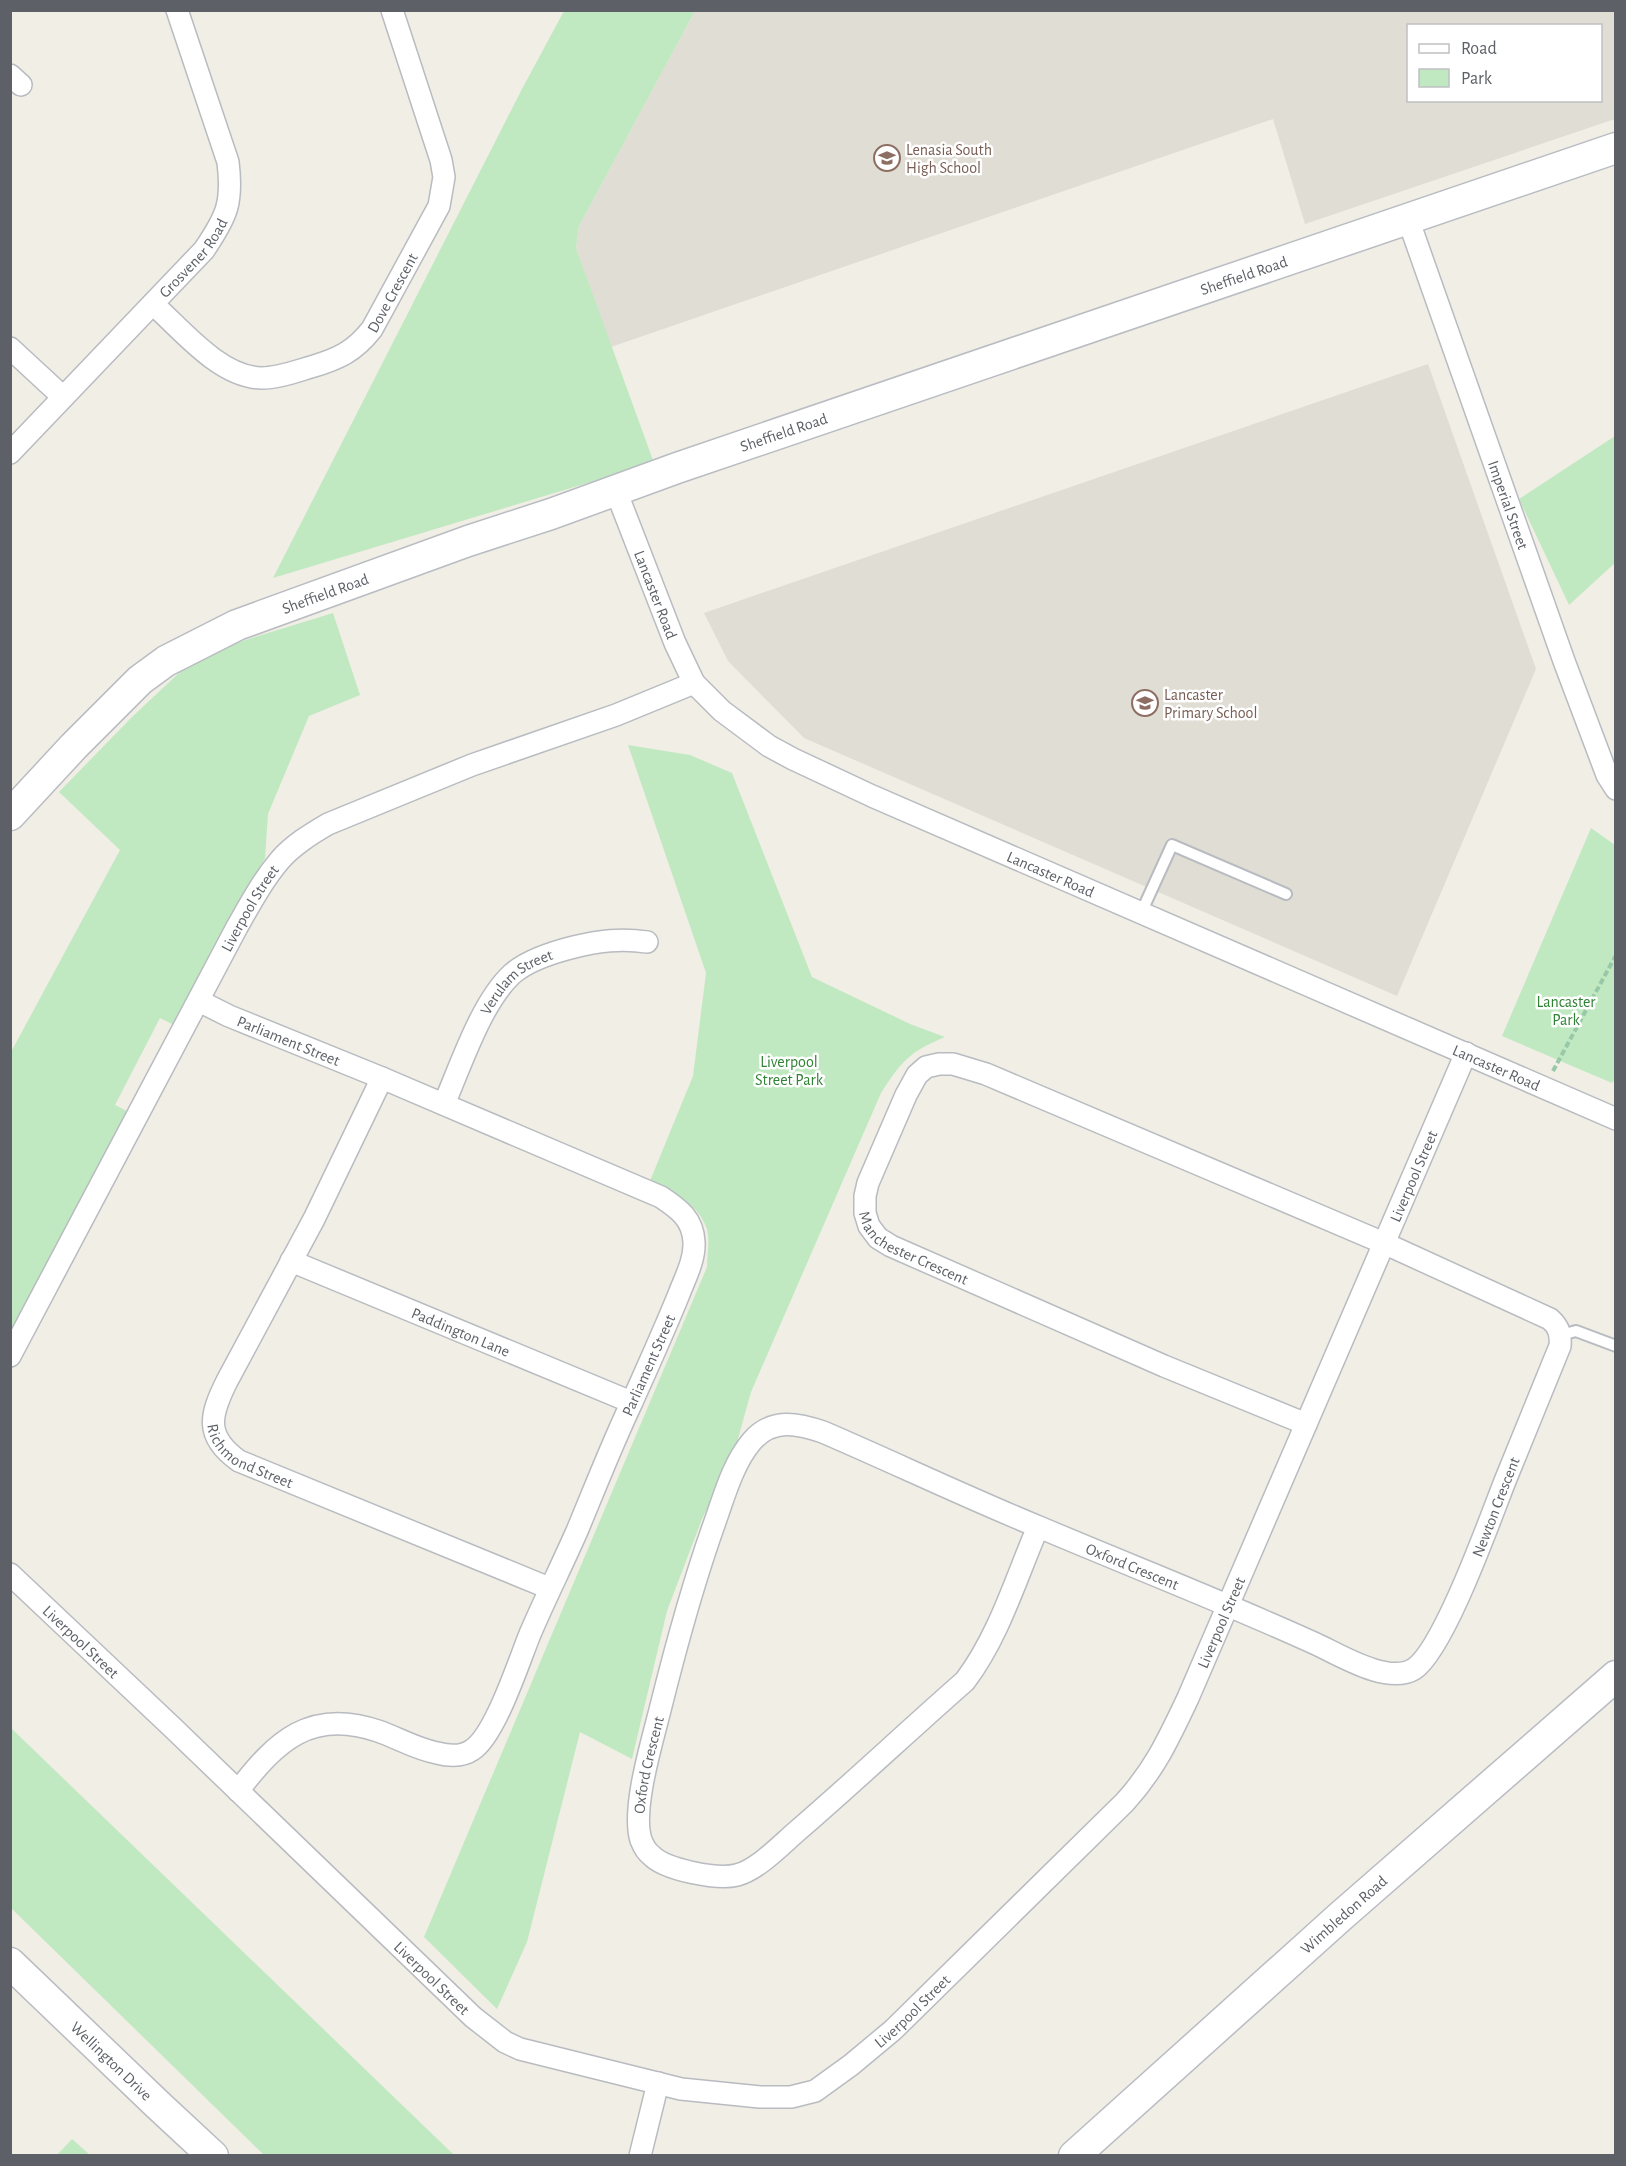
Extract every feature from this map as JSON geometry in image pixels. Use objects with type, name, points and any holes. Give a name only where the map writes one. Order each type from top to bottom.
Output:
[{"type":"street","name":"Grosvener Road","points":[[10,453],[211,240],[227,210],[231,187],[228,162],[177,10]]},
{"type":"street","name":"Dove Crescent","points":[[153,304],[221,366],[236,374],[278,377],[331,361],[360,344],[372,329],[439,206],[444,177],[441,160],[392,10]]},
{"type":"street","name":"Sheffield Road","points":[[10,815],[90,729],[140,680],[166,662],[237,625],[677,468],[1616,148]]},
{"type":"street","name":"Imperial Street","points":[[1408,219],[1564,661],[1594,743],[1607,775],[1616,789]]},
{"type":"street","points":[[10,348],[63,397]]},
{"type":"street","name":"Lancaster Road","points":[[616,491],[675,643],[694,682],[722,711],[742,727],[793,759],[872,796],[1616,1119]]},
{"type":"street","name":"Liverpool Street","points":[[10,1356],[237,927],[257,892],[281,859],[306,837],[328,824],[472,765],[589,726],[694,682]]},
{"type":"street","name":"Verulam Street","points":[[444,1104],[484,1015],[512,974],[533,961],[564,949],[601,940],[629,939],[647,942]]},
{"type":"street","name":"Parliament Street","points":[[199,1001],[229,1016],[382,1077],[661,1197],[680,1209],[690,1223],[694,1242],[692,1260],[654,1356],[576,1533],[549,1588],[490,1728],[482,1741],[472,1751],[459,1756],[443,1755],[425,1751],[362,1726],[342,1723],[325,1724],[299,1733],[272,1750],[238,1791]]},
{"type":"street","name":"Liverpool Street","points":[[10,1574],[490,2032],[505,2042],[520,2049],[693,2090],[760,2097],[790,2097],[815,2091],[876,2044],[1145,1780],[1160,1756],[1188,1698],[1227,1604],[1386,1244],[1466,1053]]},
{"type":"street","name":"Manchester Crescent","points":[[1306,1424],[1121,1348],[891,1246],[878,1238],[869,1226],[865,1212],[868,1183],[906,1095],[917,1075],[927,1067],[946,1064],[967,1067],[1386,1244]]},
{"type":"street","name":"Richmond Street","points":[[382,1077],[314,1219],[215,1406],[212,1426],[224,1448],[239,1461],[549,1588]]},
{"type":"street","points":[[1386,1244],[1550,1319],[1557,1326],[1561,1335]]},
{"type":"street","name":"Paddington Lane","points":[[291,1261],[632,1402]]},
{"type":"street","name":"Newton Crescent","points":[[1227,1604],[1381,1672],[1407,1673],[1417,1666],[1439,1636],[1479,1546],[1560,1346],[1561,1335]]},
{"type":"street","name":"Oxford Crescent","points":[[1038,1527],[991,1639],[978,1664],[965,1681],[829,1804],[762,1860],[735,1876],[721,1877],[680,1869],[661,1862],[651,1855],[642,1842],[639,1830],[641,1798],[650,1750],[678,1640],[692,1589],[723,1500],[741,1458],[763,1431],[790,1423],[815,1430],[1038,1527],[1227,1604]]},
{"type":"street","name":"Wimbledon Road","points":[[1074,2156],[1341,1916],[1616,1676]]},
{"type":"street","name":"Wellington Drive","points":[[10,1963],[213,2156]]},
{"type":"street","points":[[640,2156],[658,2083]]},
{"type":"lane","points":[[1141,914],[1172,845],[1286,894]]},
{"type":"lane","points":[[1561,1335],[1576,1331],[1616,1346]]},
{"type":"path","points":[[1545,1087],[1616,955]]},
{"type":"shaded area","name":"Lenasia South High School","points":[[695,11],[1615,11],[1615,119],[1305,224],[1273,119],[611,347],[576,248],[579,226]]},
{"type":"shaded area","name":"Lancaster Primary School","points":[[1428,364],[1536,669],[1397,996],[804,738],[728,661],[704,613]]},
{"type":"green space","points":[[564,11],[695,11],[579,226],[576,248],[654,463],[273,578],[522,89]]},
{"type":"green space","points":[[1615,436],[1615,563],[1569,605],[1519,499]]},
{"type":"green space","points":[[333,613],[360,695],[309,716],[268,814],[265,858],[174,1025],[160,1018],[115,1105],[129,1112],[11,1329],[11,1052],[120,850],[59,792],[132,717],[180,672],[239,642]]},
{"type":"green space","name":"Liverpool Street Park","points":[[628,745],[690,755],[732,773],[812,977],[910,1024],[945,1037],[907,1059],[881,1093],[751,1392],[734,1453],[702,1519],[667,1611],[632,1759],[580,1732],[527,1942],[497,2009],[424,1937],[707,1267],[708,1233],[703,1220],[683,1199],[650,1181],[693,1076],[706,973]]},
{"type":"green space","name":"Lancaster Park","points":[[1591,828],[1615,845],[1616,1078],[1612,1083],[1502,1036]]},
{"type":"green space","points":[[11,1728],[454,2155],[264,2155],[11,1908]]},
{"type":"green space","points":[[72,2139],[90,2155],[57,2155]]},
{"type":"place","name":"Lenasia South High School","points":[[887,158]]},
{"type":"place","name":"Lancaster Primary School","points":[[1145,703]]}]
